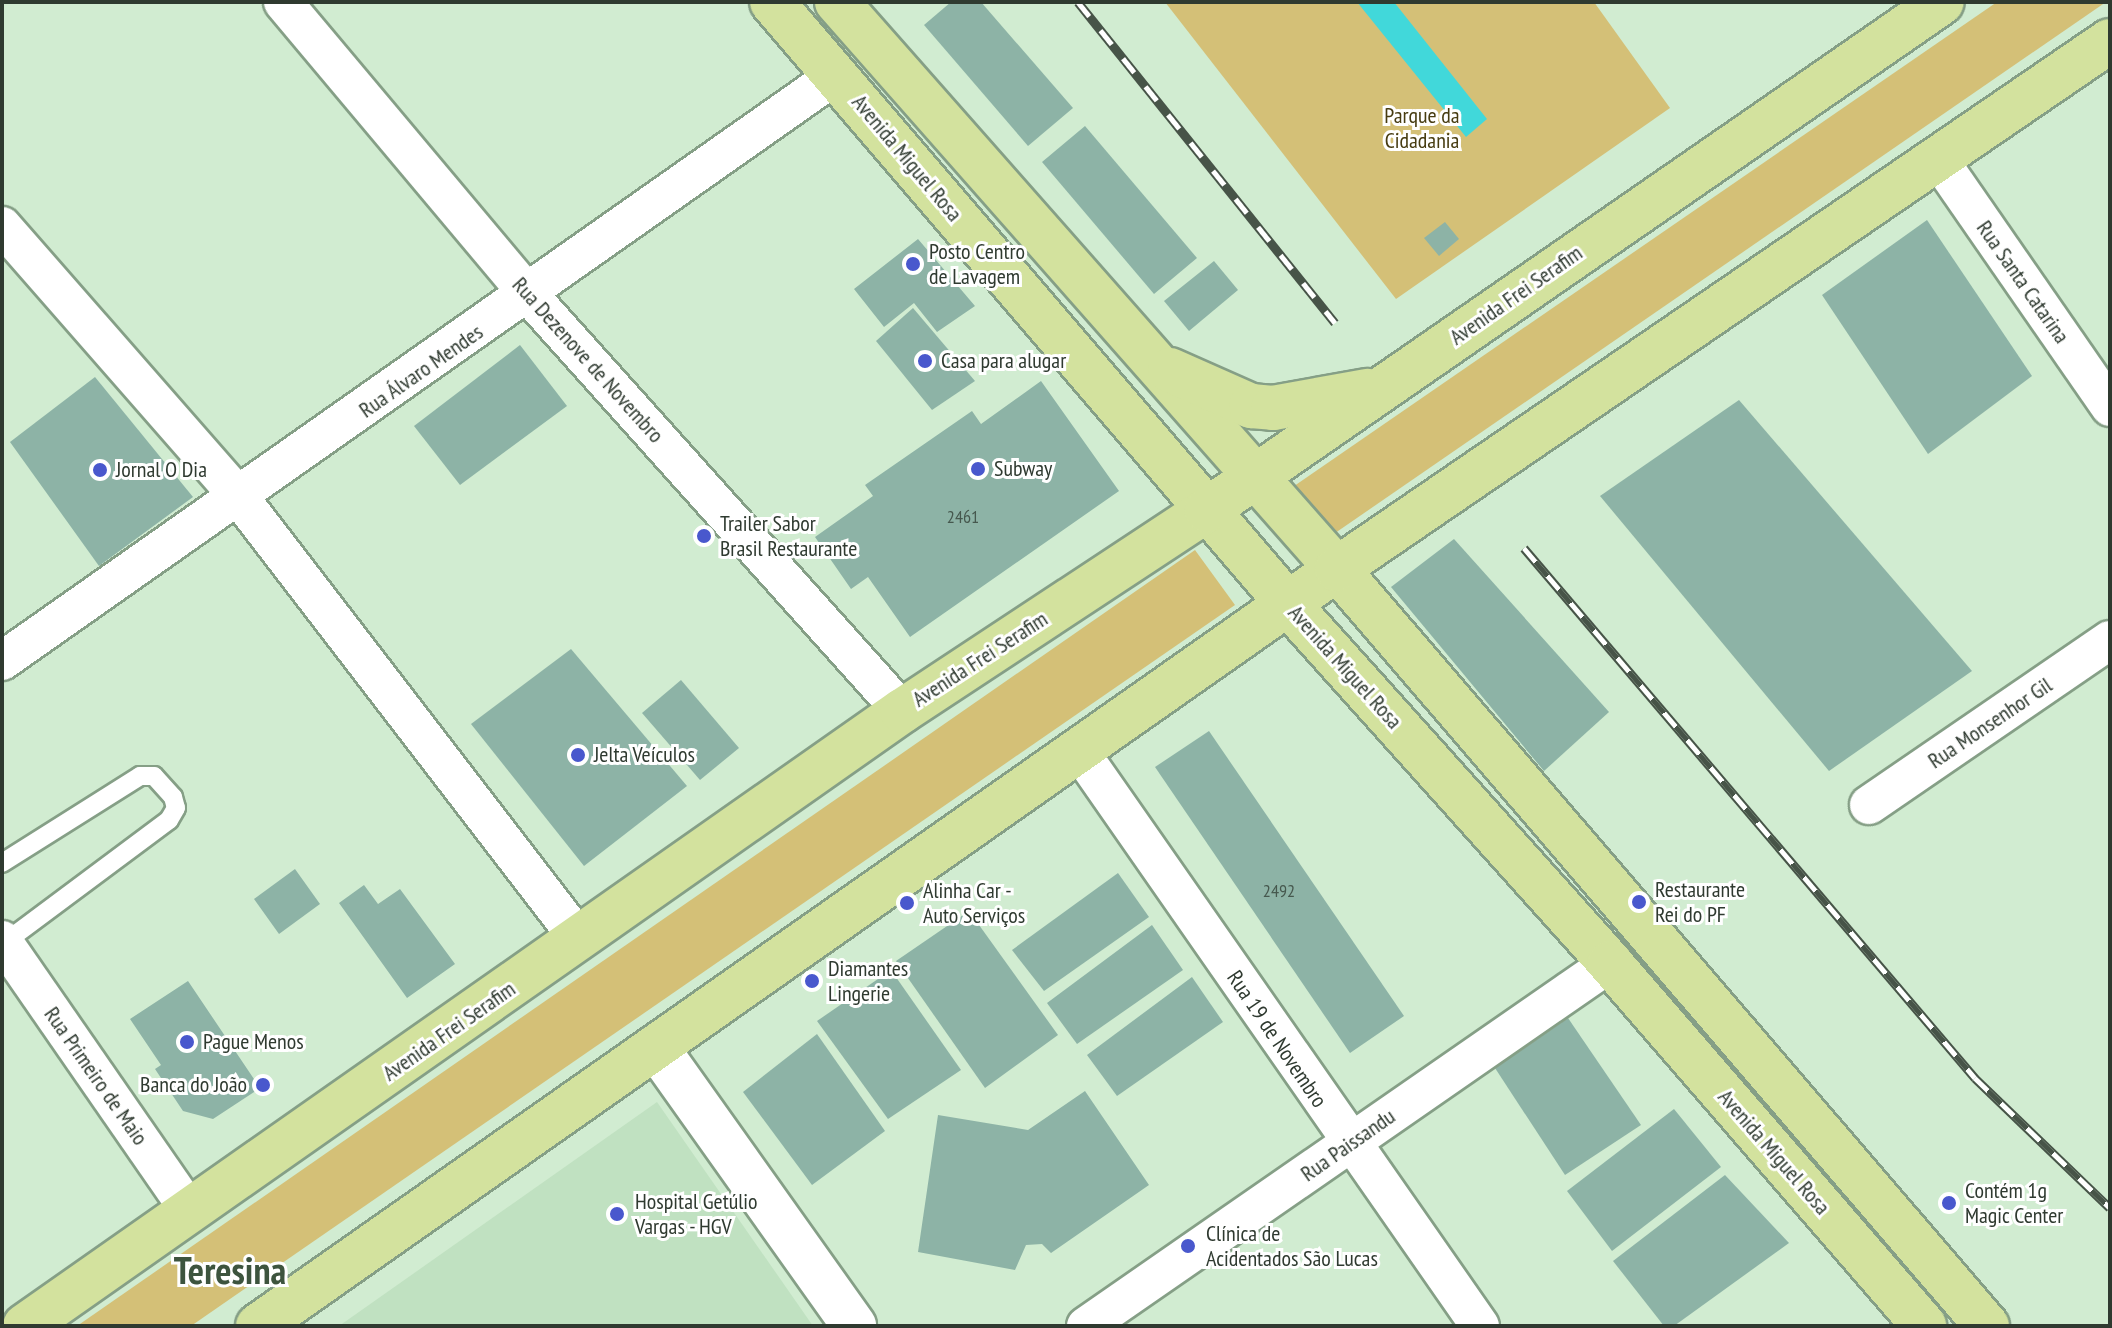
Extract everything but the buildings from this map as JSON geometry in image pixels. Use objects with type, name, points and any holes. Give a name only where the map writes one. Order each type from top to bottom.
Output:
[{"type":"main road","name":"Avenida Miguel Rosa","points":[[772,2],[1289,605],[1610,963],[1924,1326]]},
{"type":"main road","points":[[837,2],[1337,569],[1987,1326]]},
{"type":"main road","name":"Avenida Frei Serafim","points":[[25,1326],[902,711],[1207,510],[1942,2]]},
{"type":"main road","points":[[260,1325],[1337,569],[2110,41]]},
{"type":"main road","points":[[1148,357],[1195,386],[1251,406],[1295,405],[1382,388]]},
{"type":"street","name":"Rua Dezenove de Novembro","points":[[283,2],[529,295],[902,711]]},
{"type":"street","name":"Rua Álvaro Mendes","points":[[2,661],[529,295],[836,75]]},
{"type":"street","name":"Rua Santa Catarina","points":[[1937,157],[2110,407]]},
{"type":"street","points":[[2,226],[239,497],[579,939]]},
{"type":"street","name":"Rua Monsenhor Gil","points":[[1869,805],[2110,640]]},
{"type":"street","name":"Rua 19 de Novembro","points":[[1078,749],[1349,1144],[1480,1326]]},
{"type":"street","name":"Rua Primeiro de Maio","points":[[3,942],[190,1212]]},
{"type":"street","name":"Rua Paissandu","points":[[1086,1326],[1610,963]]},
{"type":"street","points":[[656,1047],[854,1326]]},
{"type":"lane","points":[[2,863],[140,776],[154,776],[173,797],[176,808],[169,820],[3,942]]},
{"type":"shaded area","name":"Hospital Getúlio Vargas - HGV","points":[[657,1102],[813,1326],[339,1326]]},
{"type":"green space","name":"Parque da Cidadania","points":[[1165,2],[1594,2],[1670,108],[1396,299]]},
{"type":"green space","points":[[1997,2],[2106,2],[1325,540],[1284,493]]},
{"type":"green space","points":[[1195,550],[1235,605],[191,1326],[77,1326]]},
{"type":"water","points":[[1357,2],[1394,2],[1487,119],[1466,137]]},
{"type":"railway","points":[[1078,2],[1335,323]]},
{"type":"railway","points":[[1524,548],[1975,1078],[2110,1208]]},
{"type":"place","name":"Posto Centro de Lavagem","points":[[913,264]]},
{"type":"place","name":"Casa para alugar","points":[[925,361]]},
{"type":"place","name":"Subway","points":[[978,469]]},
{"type":"place","name":"Jornal O Dia","points":[[100,470]]},
{"type":"place","name":"Trailer Sabor Brasil Restaurante","points":[[704,536]]},
{"type":"place","name":"Jelta Veículos","points":[[578,755]]},
{"type":"place","name":"Restaurante Rei do PF","points":[[1639,902]]},
{"type":"place","name":"Alinha Car - Auto Serviços","points":[[907,903]]},
{"type":"place","name":"Diamantes Lingerie","points":[[812,981]]},
{"type":"place","name":"Pague Menos","points":[[187,1042]]},
{"type":"place","name":"Banca do João","points":[[263,1085]]},
{"type":"place","name":"Contém 1g Magic Center","points":[[1949,1203]]},
{"type":"place","name":"Hospital Getúlio Vargas - HGV","points":[[617,1214]]},
{"type":"place","name":"Clínica de Acidentados São Lucas","points":[[1188,1246]]},
{"type":"district","name":"Teresina","points":[[230,1270]]}]
